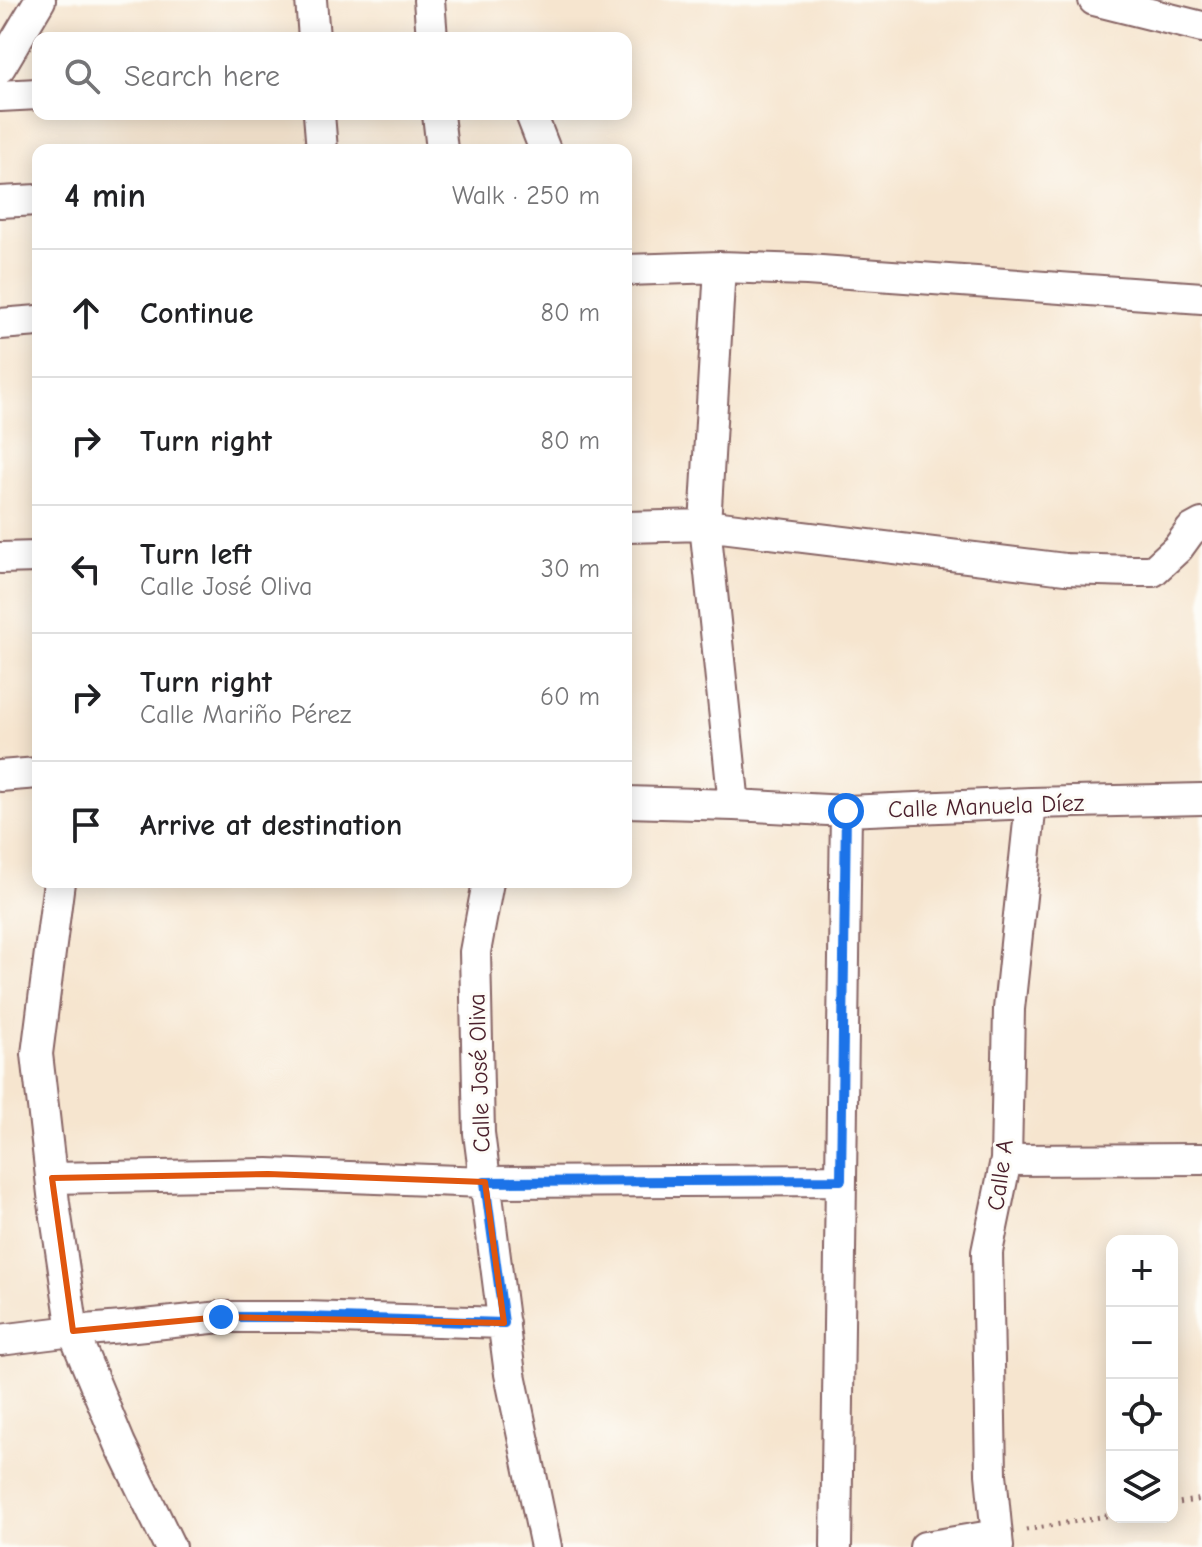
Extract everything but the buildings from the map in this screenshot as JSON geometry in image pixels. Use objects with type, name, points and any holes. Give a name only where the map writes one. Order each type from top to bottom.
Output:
[{"type":"street","points":[[0,67],[40,0]]},
{"type":"street","points":[[311,0],[314,32]]},
{"type":"street","points":[[429,0],[432,32]]},
{"type":"street","points":[[1094,0],[1201,19]]},
{"type":"street","points":[[0,96],[32,94]]},
{"type":"street","points":[[320,120],[322,144]]},
{"type":"street","points":[[439,120],[441,144]]},
{"type":"street","points":[[533,120],[543,144]]},
{"type":"street","points":[[0,202],[32,200]]},
{"type":"street","points":[[632,270],[720,267],[807,270],[1202,298]]},
{"type":"street","points":[[720,267],[705,525],[734,805]]},
{"type":"street","points":[[0,324],[32,321]]},
{"type":"street","points":[[632,527],[705,525],[1065,569],[1153,571],[1178,548],[1191,530],[1202,524]]},
{"type":"street","points":[[0,558],[32,557]]},
{"type":"street","points":[[0,776],[32,773]]},
{"type":"street","name":"Calle Manuela Díez","points":[[632,802],[846,811],[1202,799]]},
{"type":"street","name":"Calle A","points":[[997,1541],[991,1474],[987,1252],[1006,1160],[1009,1009],[1031,803]]},
{"type":"street","points":[[836,1547],[846,811]]},
{"type":"street","points":[[58,888],[37,1054],[73,1331],[120,1444],[170,1547]]},
{"type":"street","name":"Calle José Oliva","points":[[487,888],[475,952],[479,1133],[510,1374],[546,1547]]},
{"type":"street","points":[[1006,1160],[1202,1159]]},
{"type":"street","points":[[52,1178],[268,1174],[485,1182],[841,1180]]},
{"type":"street","points":[[0,1340],[221,1317],[504,1323]]},
{"type":"street","points":[[925,1547],[997,1541]]},
{"type":"path","points":[[1178,1503],[1202,1499]]},
{"type":"path","points":[[997,1541],[1106,1516]]},
{"type":"highlighted area","points":[[268,1174],[485,1182],[504,1323],[221,1317],[73,1331],[52,1178]]},
{"type":"route","points":[[221,1317],[504,1323],[485,1182],[841,1180],[846,811]]}]
